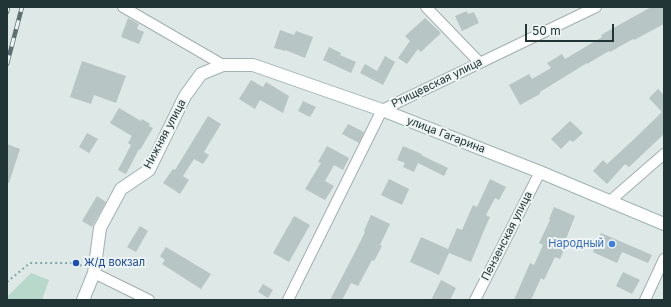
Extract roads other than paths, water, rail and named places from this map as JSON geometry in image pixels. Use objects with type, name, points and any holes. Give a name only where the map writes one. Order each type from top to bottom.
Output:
[{"type":"street","points":[[123,7],[223,65]]},
{"type":"street","points":[[426,7],[480,63]]},
{"type":"street","name":"Ртищевская улица","points":[[288,300],[382,110],[596,7]]},
{"type":"street","name":"улица Гагарина","points":[[223,65],[253,65],[382,110],[540,172],[664,224]]},
{"type":"street","name":"Нижняя улица","points":[[83,300],[94,273],[100,228],[121,189],[149,170],[186,96],[202,74],[223,65]]},
{"type":"street","points":[[610,201],[664,154]]},
{"type":"street","name":"Пензенская улица","points":[[475,300],[540,172]]},
{"type":"street","points":[[645,300],[664,259]]},
{"type":"street","points":[[94,273],[149,300]]},
{"type":"railway","points":[[7,12],[8,7]]},
{"type":"railway","points":[[7,64],[22,7]]},
{"type":"place","name":"Народный","points":[[612,244]]},
{"type":"place","name":"Ж/д вокзал","points":[[76,263]]}]
